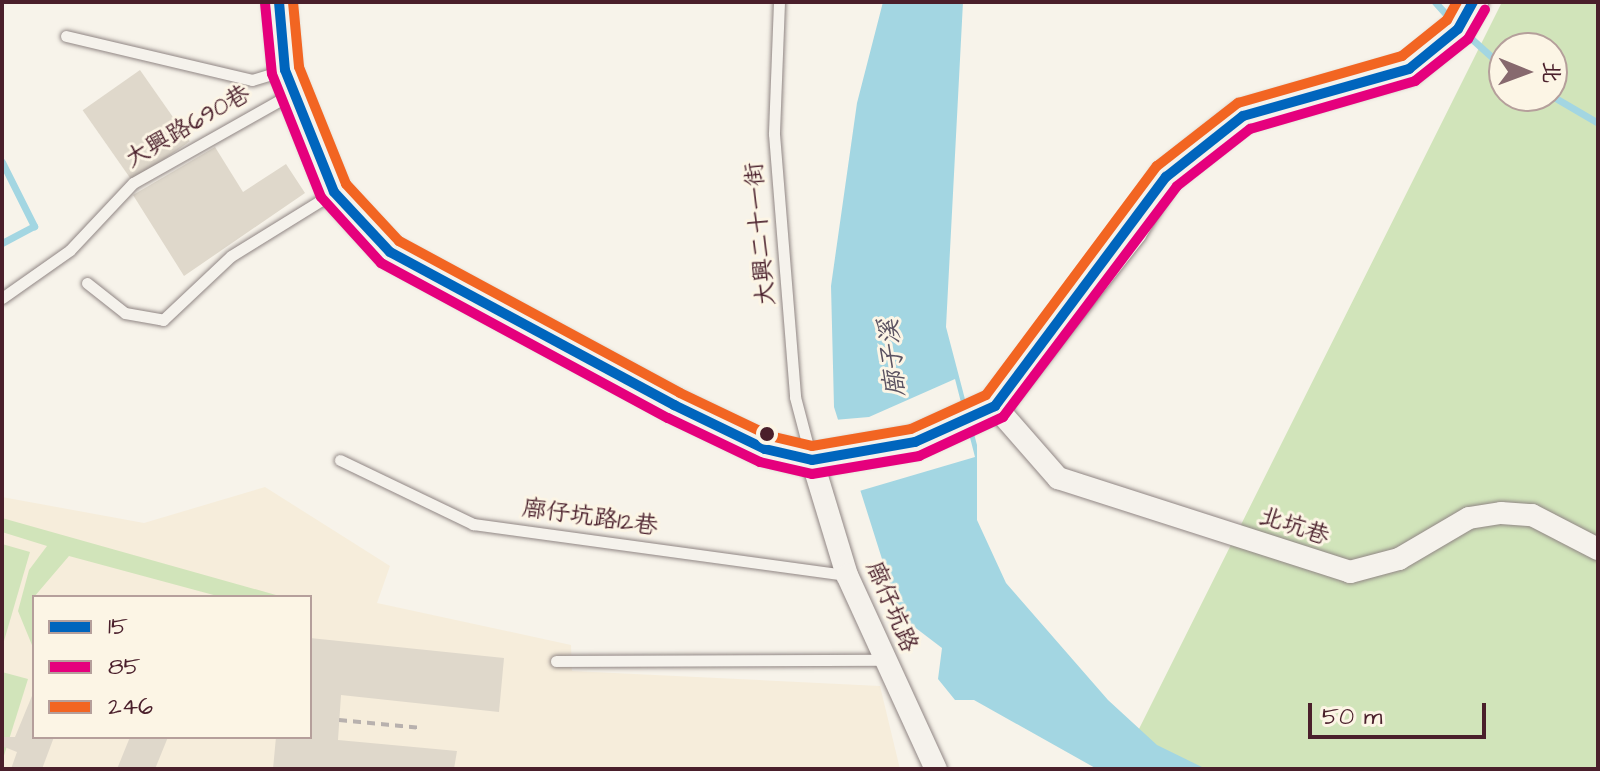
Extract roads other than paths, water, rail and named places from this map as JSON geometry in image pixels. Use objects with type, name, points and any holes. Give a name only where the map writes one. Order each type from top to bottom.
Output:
[{"type":"main road","points":[[279,2],[288,82],[334,192],[390,252],[533,334],[765,449],[821,459],[915,442],[988,410],[1132,231],[1166,177],[1243,116],[1409,69],[1466,15]]},
{"type":"street","name":"北坑巷","points":[[988,410],[1058,478],[1350,572],[1399,559],[1469,518],[1501,513],[1532,515],[1598,549]]},
{"type":"street","name":"廍仔坑路","points":[[821,459],[847,575],[936,769]]},
{"type":"lane","name":"大興二十一街","points":[[779,2],[774,134],[795,397],[821,459]]},
{"type":"lane","points":[[66,36],[252,80],[288,82]]},
{"type":"lane","name":"大興路690巷","points":[[2,298],[70,250],[133,183],[288,82]]},
{"type":"lane","points":[[87,283],[125,313],[163,320],[231,256],[334,192]]},
{"type":"lane","name":"廍仔坑路12巷","points":[[340,460],[473,524],[847,575]]},
{"type":"lane","points":[[556,661],[885,660]]},
{"type":"water","name":"廍子溪","points":[[883,2],[963,2],[946,327],[977,445],[977,520],[1006,583],[1108,700],[1157,745],[1206,769],[1097,769],[974,700],[955,700],[938,679],[942,648],[900,616],[834,407],[831,286],[857,103]]},
{"type":"waterway","points":[[1435,2],[1452,21]]},
{"type":"waterway","points":[[1464,32],[1488,54]]},
{"type":"waterway","points":[[1568,105],[1598,123]]},
{"type":"waterway","points":[[2,162],[34,226],[2,243]]}]
